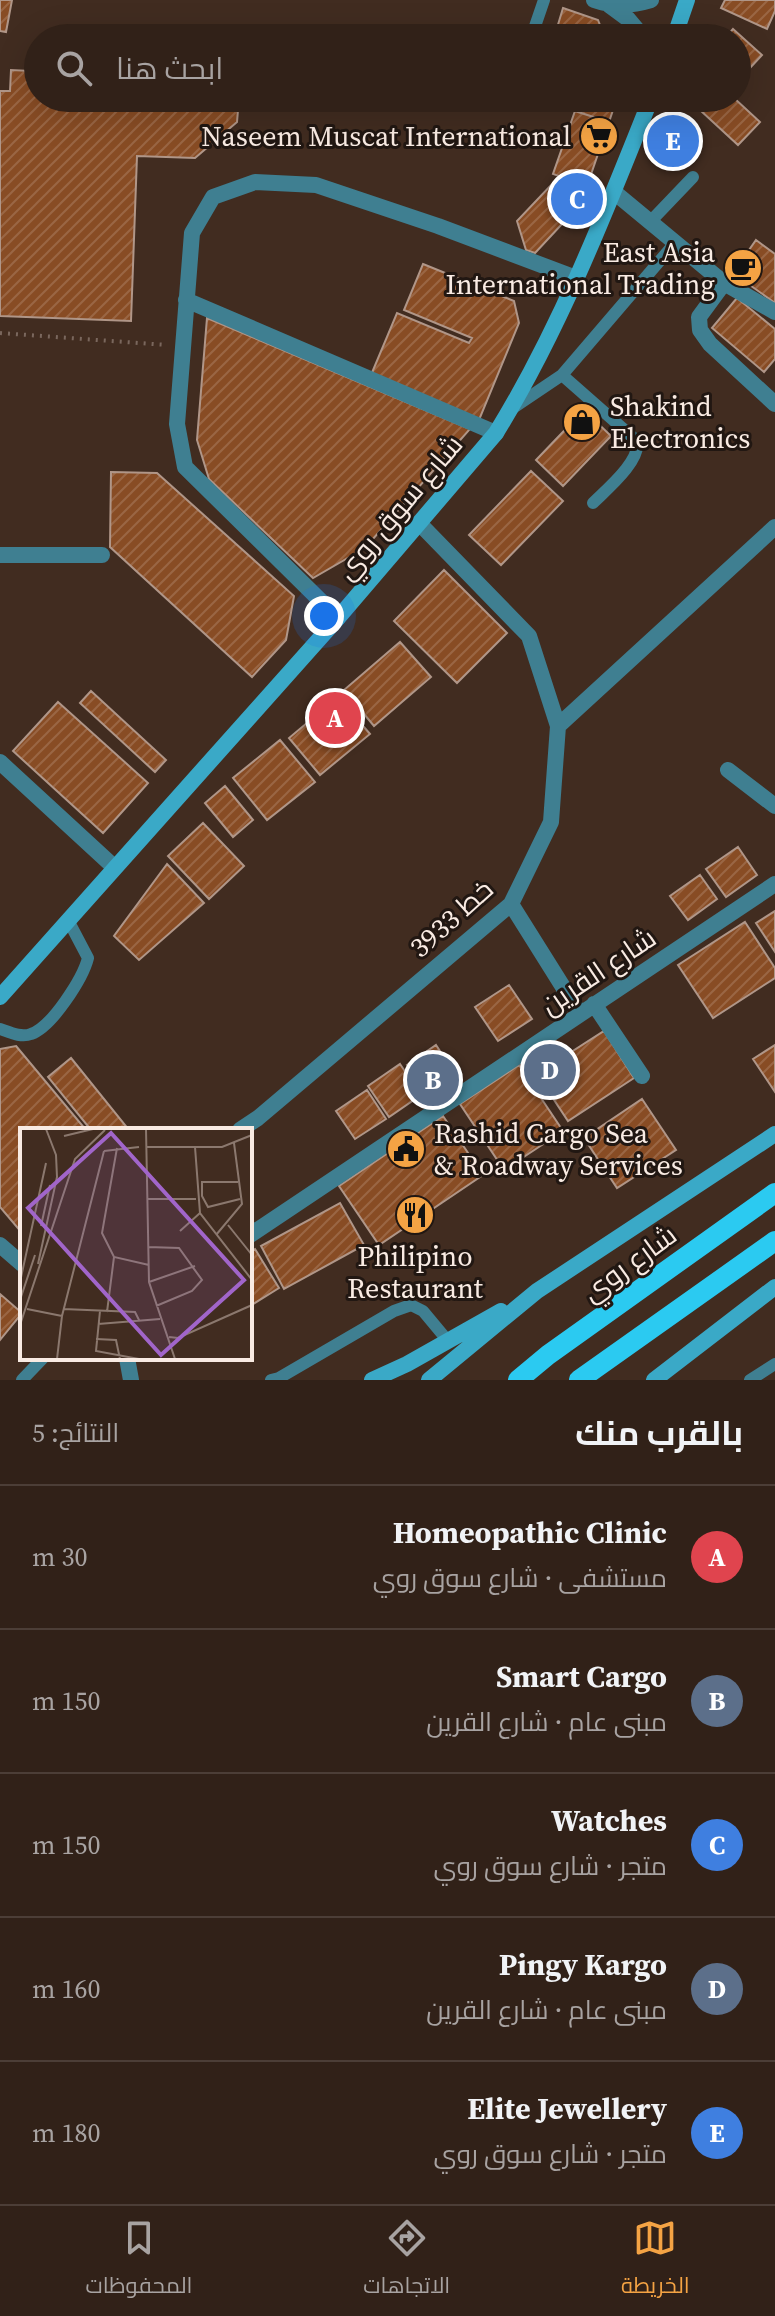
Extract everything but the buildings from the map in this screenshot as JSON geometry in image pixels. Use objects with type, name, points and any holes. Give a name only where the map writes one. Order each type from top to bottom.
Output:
[{"type":"main road","points":[[679,24],[687,0]]},
{"type":"main road","name":"شارع سوق روي","points":[[0,997],[338,618],[496,433],[576,278],[645,112]]},
{"type":"main road","points":[[372,1380],[537,1291],[775,1134]]},
{"type":"main road","name":"شارع روي","points":[[518,1380],[775,1193]]},
{"type":"main road","points":[[579,1380],[775,1241]]},
{"type":"main road","points":[[654,1380],[773,1290]]},
{"type":"main road","points":[[429,1380],[537,1291]]},
{"type":"street","points":[[601,2],[632,5],[651,0]]},
{"type":"street","points":[[601,2],[632,24]]},
{"type":"street","points":[[338,618],[185,467],[177,424],[192,233],[213,197],[255,182],[316,185],[438,226],[576,278]]},
{"type":"street","points":[[614,192],[724,283],[775,312]]},
{"type":"street","points":[[724,283],[699,317],[700,330],[710,344],[775,404]]},
{"type":"street","points":[[186,300],[496,433]]},
{"type":"street","name":"3933 خط","points":[[243,1128],[511,904],[551,822],[558,726],[529,636],[420,524]]},
{"type":"street","points":[[558,726],[775,527]]},
{"type":"street","points":[[0,555],[102,555]]},
{"type":"street","points":[[0,762],[114,867]]},
{"type":"street","points":[[728,770],[774,804]]},
{"type":"street","name":"شارع القرين","points":[[252,1234],[775,884]]},
{"type":"street","points":[[511,904],[587,1009],[642,1076]]},
{"type":"street","points":[[0,1245],[20,1262]]},
{"type":"street","points":[[127,1360],[131,1380]]},
{"type":"lane","points":[[536,24],[544,0]]},
{"type":"lane","points":[[649,223],[693,177]]},
{"type":"lane","points":[[510,410],[562,375],[675,243]]},
{"type":"lane","points":[[562,375],[637,441],[634,459],[593,503]]},
{"type":"lane","points":[[0,1029],[17,1035],[31,1035],[43,1026],[77,986],[88,958],[68,920]]},
{"type":"lane","points":[[271,1380],[394,1311],[411,1305],[423,1311],[448,1341]]},
{"type":"lane","points":[[22,1380],[41,1360]]},
{"type":"lane","points":[[750,1380],[775,1364]]},
{"type":"path","points":[[0,333],[181,346]]},
{"type":"place","name":"Naseem Muscat International","points":[[599,136]]},
{"type":"place","name":"Elite Jewellery","points":[[673,141]]},
{"type":"place","name":"Watches","points":[[577,199]]},
{"type":"place","name":"East Asia International Trading","points":[[743,268]]},
{"type":"place","name":"Shakind Electronics","points":[[582,422]]},
{"type":"place","name":"Homeopathic Clinic","points":[[335,718]]},
{"type":"place","name":"Pingy Kargo","points":[[550,1070]]},
{"type":"place","name":"Smart Cargo","points":[[433,1080]]},
{"type":"place","name":"Rashid Cargo Sea & Roadway Services","points":[[406,1149]]},
{"type":"place","name":"Philipino Restaurant","points":[[415,1215]]}]
